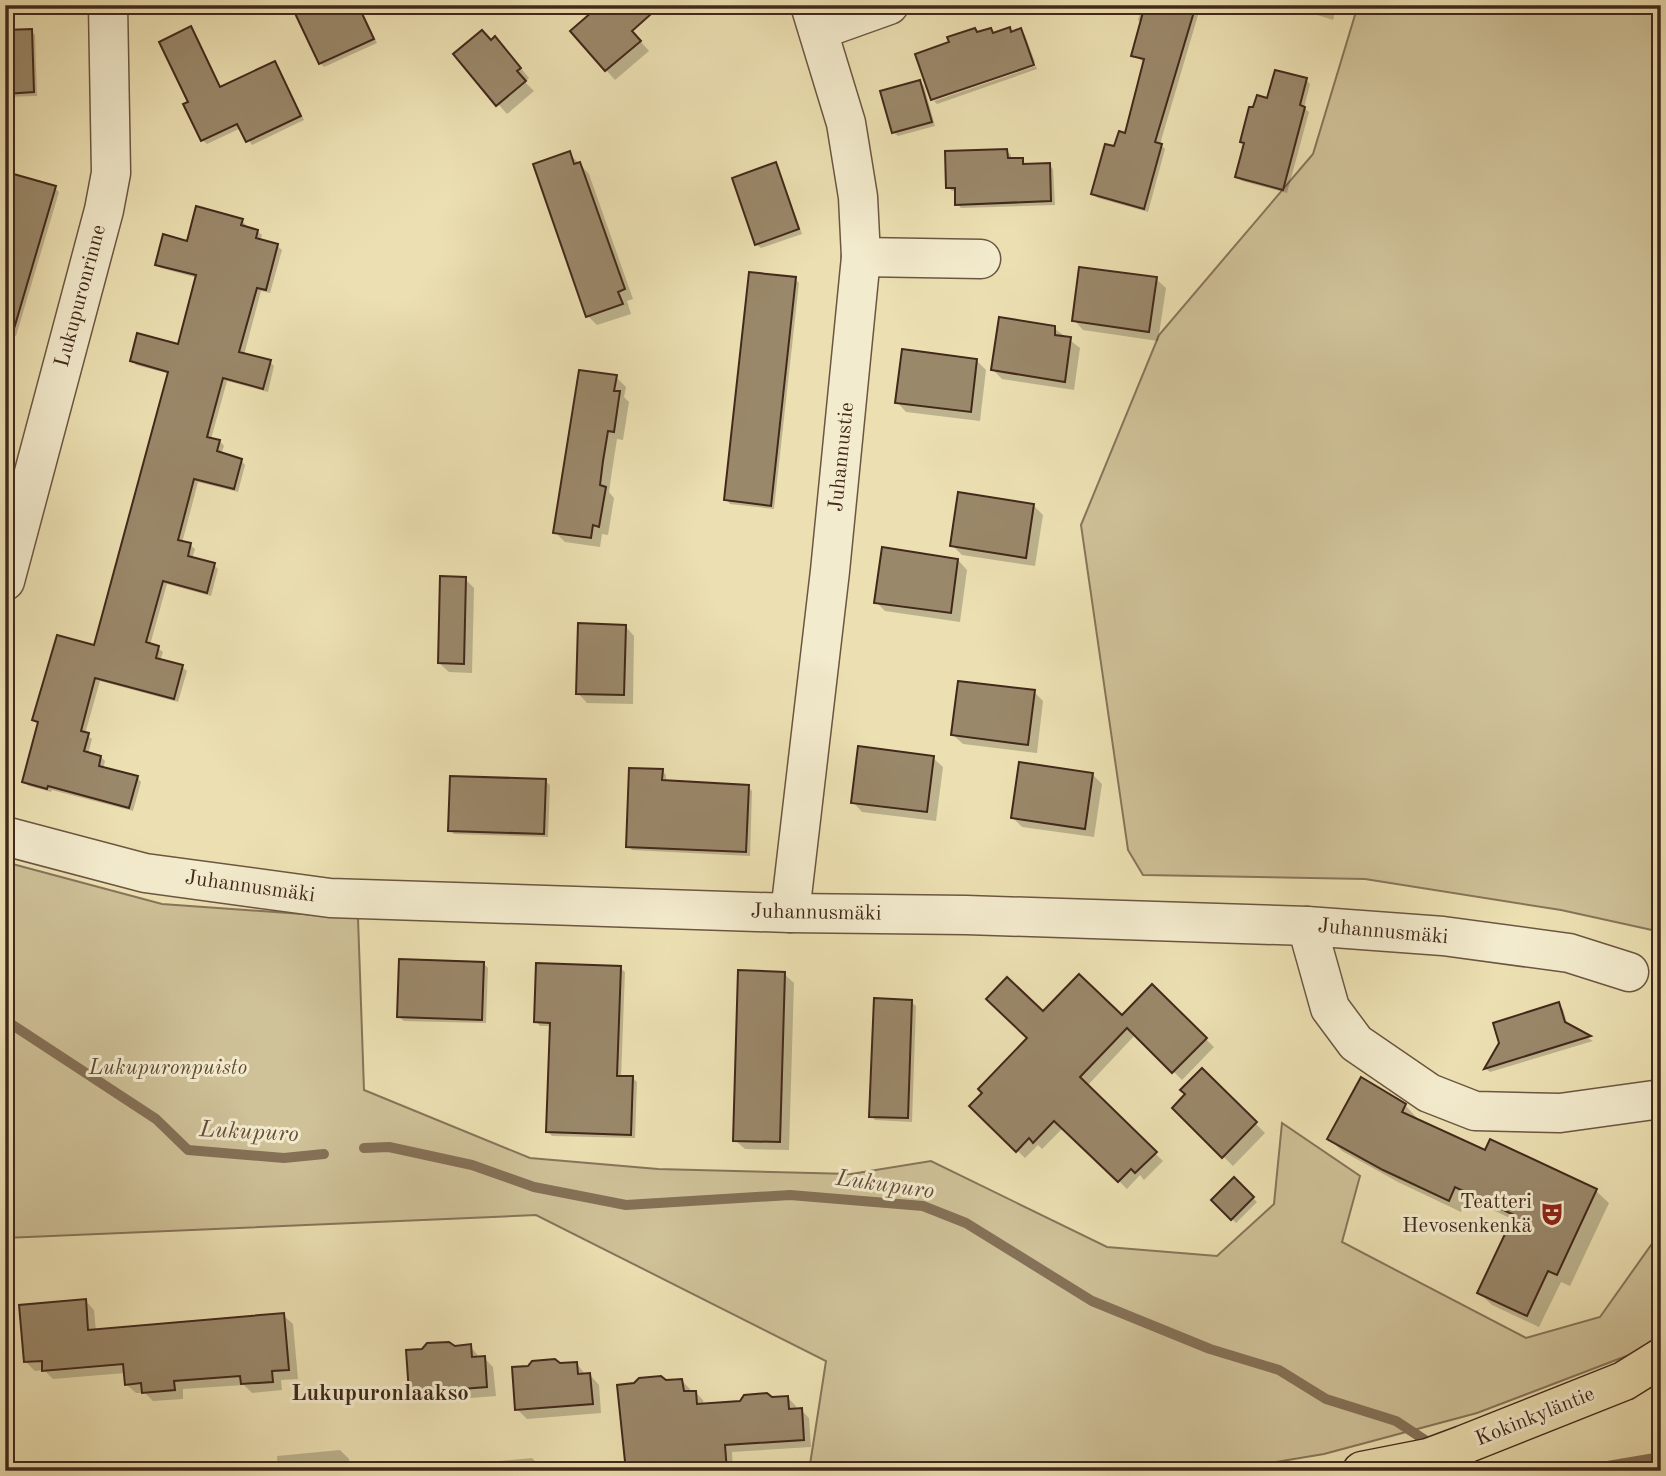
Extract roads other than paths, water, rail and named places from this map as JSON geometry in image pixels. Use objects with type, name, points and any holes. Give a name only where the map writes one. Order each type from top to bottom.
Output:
[{"type":"main road","name":"Kokinkyläntie","points":[[1362,1471],[1446,1452],[1624,1381],[1661,1358]]},
{"type":"street","name":"Lukupuronrinne","points":[[5,582],[104,210],[111,173],[108,5]]},
{"type":"street","points":[[814,18],[889,5]]},
{"type":"street","name":"Juhannustie","points":[[790,913],[831,571],[861,257],[858,197],[846,123],[814,18]]},
{"type":"street","points":[[861,257],[981,259]]},
{"type":"street","name":"Juhannusmäki","points":[[5,836],[145,873],[330,898],[1307,926],[1443,936],[1569,953],[1629,972]]},
{"type":"street","points":[[1307,926],[1331,1008],[1356,1044],[1429,1093],[1475,1111],[1560,1113],[1661,1099]]},
{"type":"waterway","name":"Lukupuro","points":[[5,1020],[156,1119],[188,1150],[284,1158],[324,1154]]},
{"type":"waterway","name":"Lukupuro","points":[[364,1148],[389,1147],[472,1165],[534,1187],[626,1205],[790,1195],[923,1206],[966,1223],[1092,1301],[1210,1349],[1279,1370],[1326,1399],[1396,1421],[1434,1446]]},
{"type":"waterway","name":"Lukupuro","points":[[1578,1471],[1661,1457]]},
{"type":"waterway","name":"Lukupuro","points":[[1453,1459],[1471,1471]]},
{"type":"place","name":"Teatteri Hevosenkenkä","points":[[1552,1214]]},
{"type":"district","name":"Lukupuronlaakso","points":[[380,1393]]},
{"type":"park label","name":"Lukupuronpuisto","points":[[168,1068]]}]
